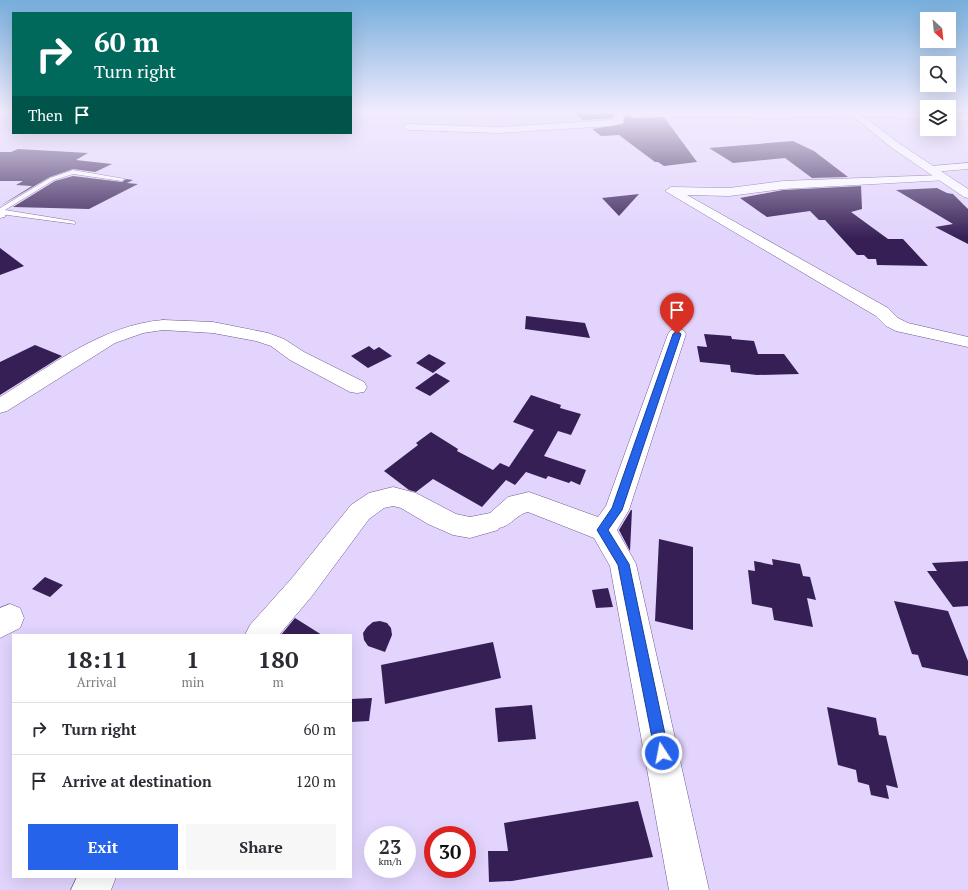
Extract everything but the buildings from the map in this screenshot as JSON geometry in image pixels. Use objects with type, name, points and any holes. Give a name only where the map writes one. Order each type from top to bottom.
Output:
[{"type":"street","points":[[909,155],[968,194]]},
{"type":"street","points":[[932,169],[968,166]]},
{"type":"street","points":[[943,178],[783,185],[729,192],[671,191],[882,312],[892,322],[915,330],[968,342]]},
{"type":"street","points":[[0,406],[109,339],[129,331],[151,326],[174,325],[214,328],[273,341],[286,347],[297,356],[357,387]]},
{"type":"street","points":[[603,530],[617,510],[677,334]]},
{"type":"street","points":[[261,634],[302,587],[360,512],[368,504],[378,499],[397,495],[457,526],[478,528],[495,520],[517,504],[529,502],[603,530],[623,564],[689,890]]},
{"type":"street","points":[[91,890],[97,878]]},
{"type":"lane","points":[[0,212],[52,179],[73,172],[122,179]]},
{"type":"lane","points":[[0,212],[16,212],[73,223]]},
{"type":"route","points":[[662,753],[623,564],[603,530],[617,510],[677,334]]}]
